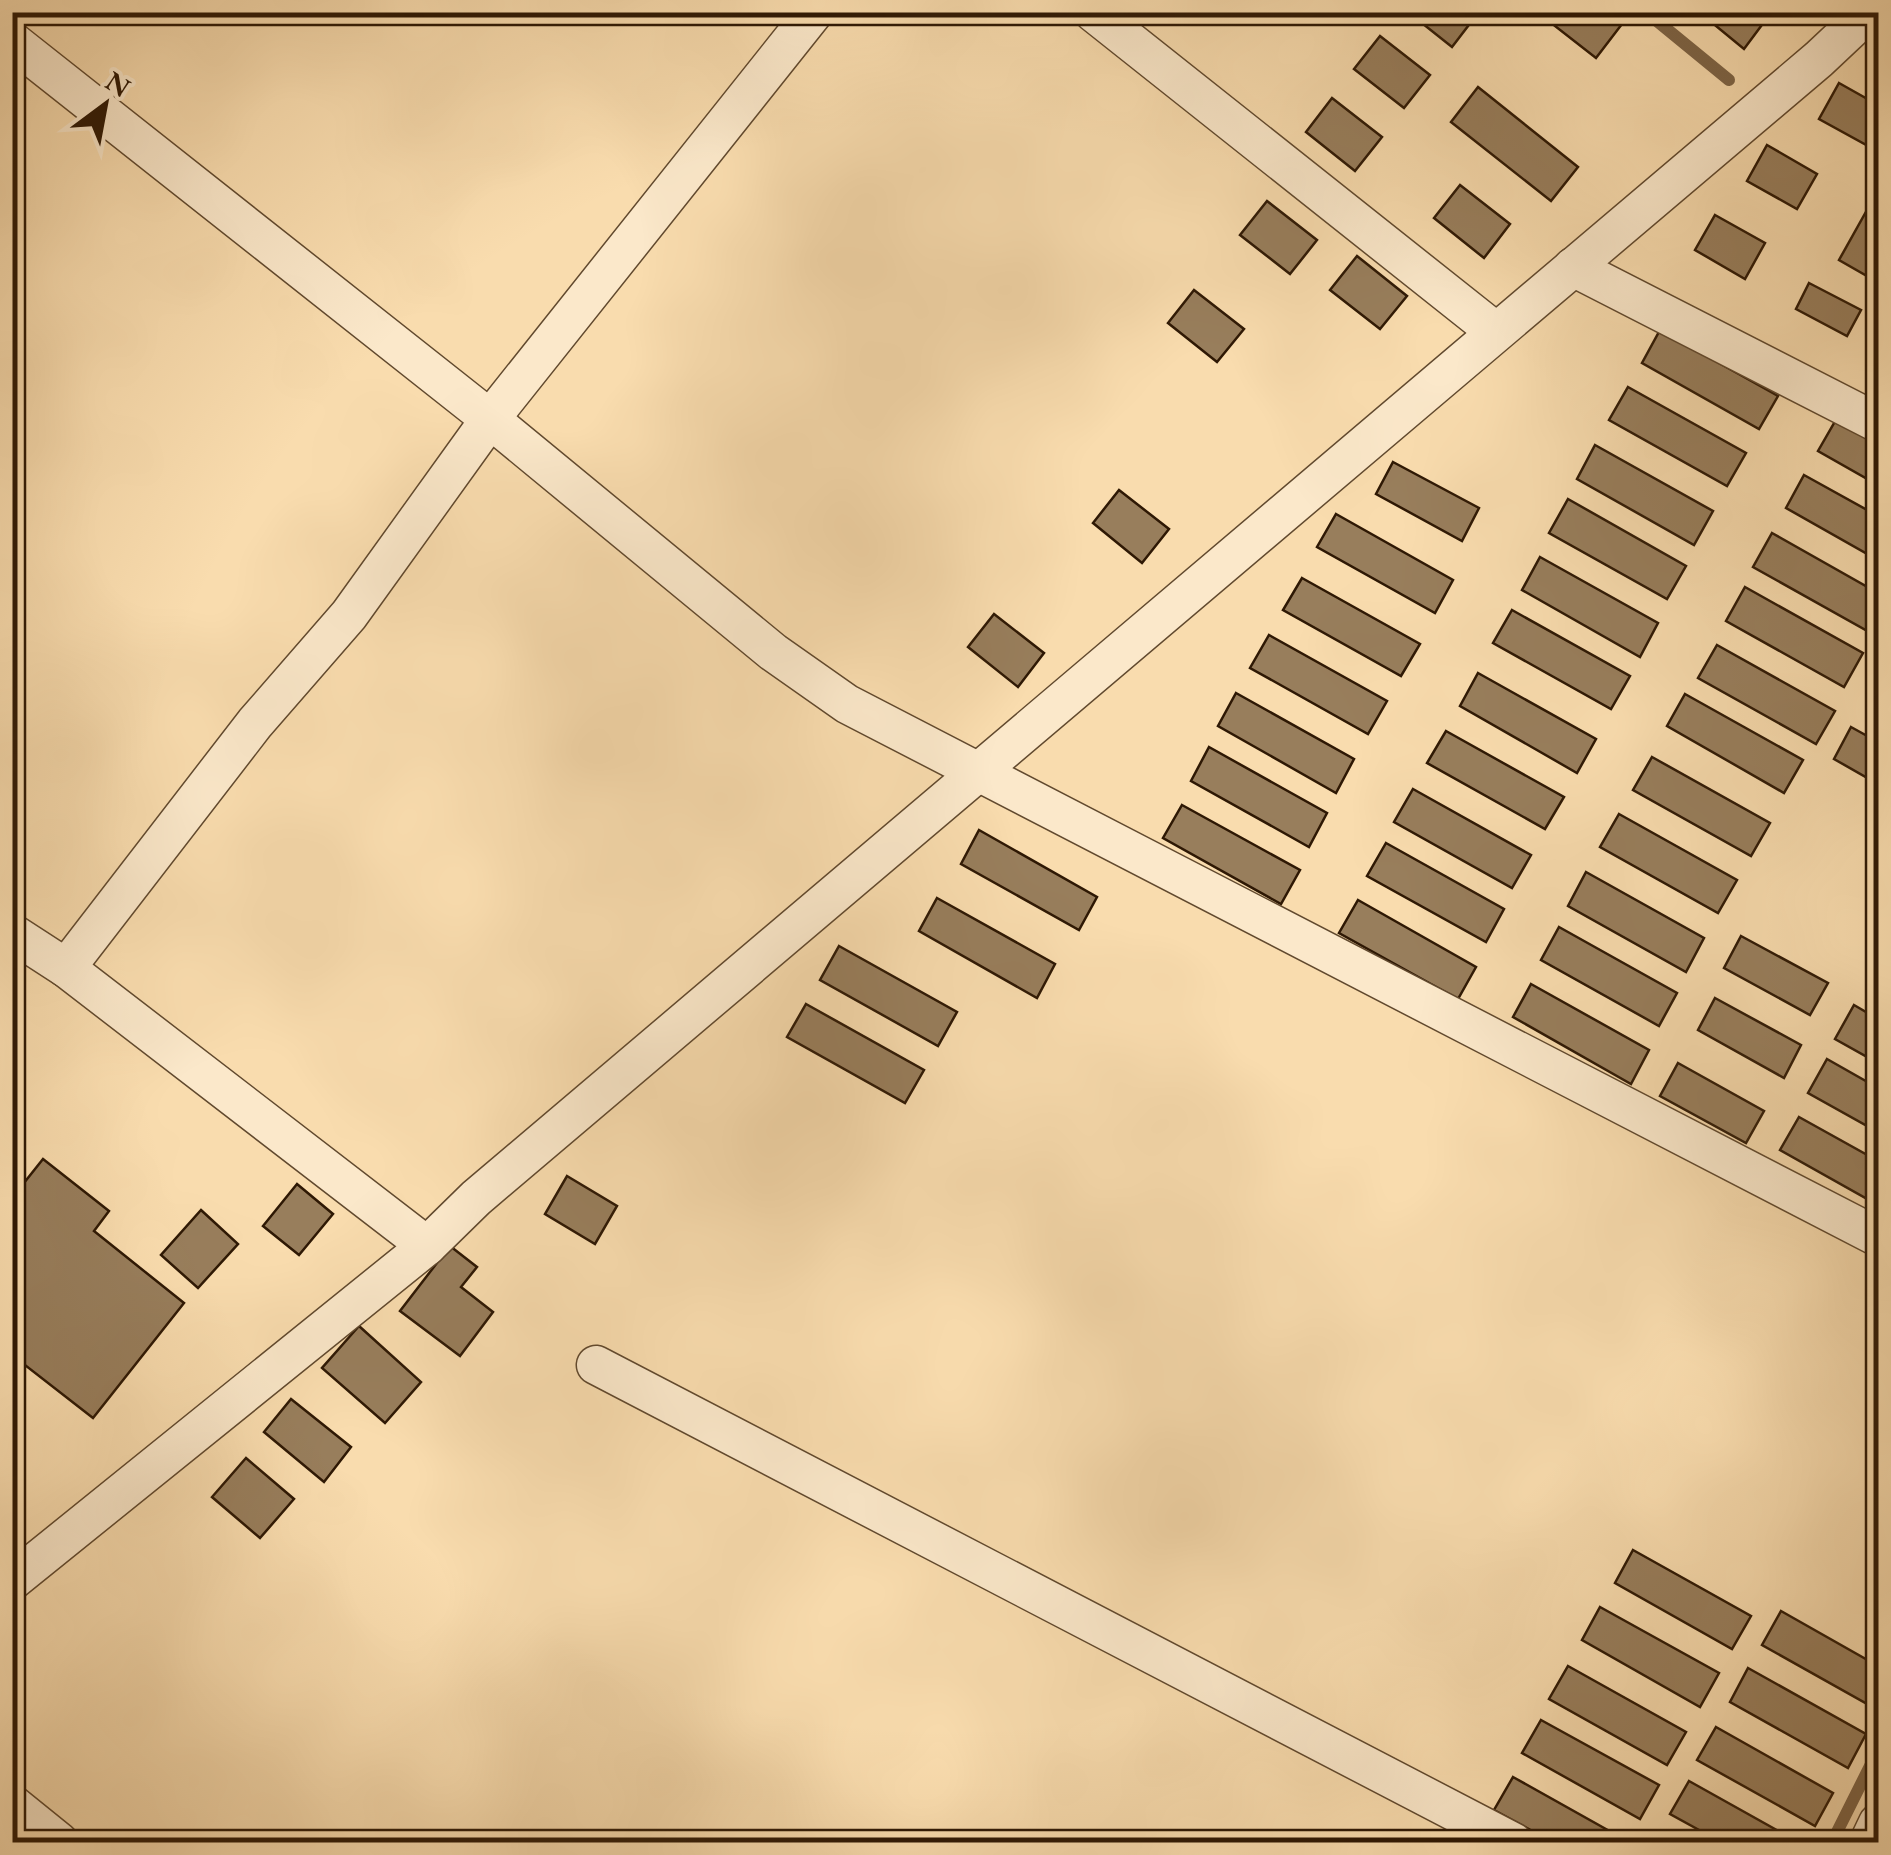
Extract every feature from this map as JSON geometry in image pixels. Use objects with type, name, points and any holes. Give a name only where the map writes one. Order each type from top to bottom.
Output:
[{"type":"street","points":[[66,968],[255,722],[349,615],[490,420],[814,12]]},
{"type":"street","points":[[1093,12],[1496,332]]},
{"type":"street","points":[[12,1581],[427,1246],[476,1198],[1869,12]]},
{"type":"street","points":[[12,41],[490,420],[772,652],[847,704],[1878,1237]]},
{"type":"street","points":[[1573,267],[1878,422]]},
{"type":"street","points":[[12,933],[66,968],[427,1246]]},
{"type":"street","points":[[596,1365],[1513,1842]]},
{"type":"street","points":[[12,1804],[59,1842]]},
{"type":"street","points":[[1868,1842],[1878,1823]]},
{"type":"building","points":[[1408,12],[1478,12],[1478,13],[1452,47]]},
{"type":"building","points":[[1550,12],[1607,12],[1622,24],[1596,58],[1546,19]]},
{"type":"building","points":[[1699,12],[1768,12],[1770,14],[1744,49]]},
{"type":"building","points":[[1380,36],[1430,75],[1404,108],[1354,69]]},
{"type":"building","points":[[1839,83],[1878,105],[1878,132],[1870,147],[1819,119]]},
{"type":"building","points":[[1478,87],[1578,167],[1551,201],[1451,122]]},
{"type":"building","points":[[1332,98],[1382,137],[1355,171],[1306,132]]},
{"type":"building","points":[[1767,145],[1817,174],[1797,209],[1747,181]]},
{"type":"building","points":[[1460,185],[1510,224],[1484,258],[1434,218]]},
{"type":"building","points":[[1267,201],[1317,240],[1290,274],[1240,235]]},
{"type":"building","points":[[1867,210],[1878,217],[1878,273],[1874,280],[1839,260]]},
{"type":"building","points":[[1715,215],[1765,243],[1745,279],[1695,250]]},
{"type":"building","points":[[1357,256],[1407,296],[1380,329],[1330,290]]},
{"type":"building","points":[[1809,283],[1861,310],[1847,336],[1796,309]]},
{"type":"building","points":[[1194,290],[1244,329],[1217,362],[1168,323]]},
{"type":"building","points":[[1660,330],[1778,396],[1759,429],[1642,363]]},
{"type":"building","points":[[1628,387],[1746,453],[1727,486],[1609,420]]},
{"type":"building","points":[[1837,418],[1878,441],[1878,485],[1818,451]]},
{"type":"building","points":[[1595,445],[1713,511],[1694,545],[1577,479]]},
{"type":"building","points":[[1393,462],[1479,508],[1462,541],[1376,494]]},
{"type":"building","points":[[1804,475],[1878,516],[1878,560],[1786,508]]},
{"type":"building","points":[[1119,490],[1169,529],[1142,563],[1093,523]]},
{"type":"building","points":[[1568,499],[1686,566],[1667,599],[1549,533]]},
{"type":"building","points":[[1336,514],[1453,580],[1435,613],[1317,547]]},
{"type":"building","points":[[1772,533],[1878,593],[1878,620],[1871,633],[1753,567]]},
{"type":"building","points":[[1540,557],[1658,623],[1640,657],[1522,590]]},
{"type":"building","points":[[1302,578],[1420,644],[1401,676],[1283,610]]},
{"type":"building","points":[[1745,587],[1863,653],[1844,687],[1726,621]]},
{"type":"building","points":[[1512,610],[1630,676],[1611,709],[1493,643]]},
{"type":"building","points":[[994,614],[1044,653],[1018,687],[968,647]]},
{"type":"building","points":[[1269,635],[1387,701],[1368,734],[1250,668]]},
{"type":"building","points":[[1717,645],[1835,711],[1816,744],[1698,678]]},
{"type":"building","points":[[1478,673],[1596,739],[1577,773],[1460,706]]},
{"type":"building","points":[[1236,693],[1354,759],[1336,793],[1218,726]]},
{"type":"building","points":[[1685,694],[1803,760],[1784,793],[1667,726]]},
{"type":"building","points":[[1851,727],[1878,742],[1878,784],[1834,759]]},
{"type":"building","points":[[1446,731],[1564,797],[1545,829],[1427,763]]},
{"type":"building","points":[[1209,747],[1327,813],[1309,847],[1191,781]]},
{"type":"building","points":[[1652,757],[1770,823],[1751,856],[1633,790]]},
{"type":"building","points":[[1413,789],[1531,855],[1512,888],[1394,822]]},
{"type":"building","points":[[1182,805],[1300,870],[1281,904],[1163,838]]},
{"type":"building","points":[[1619,814],[1737,880],[1718,913],[1600,847]]},
{"type":"building","points":[[979,830],[1097,897],[1079,930],[961,864]]},
{"type":"building","points":[[1386,843],[1504,909],[1486,942],[1367,876]]},
{"type":"building","points":[[1586,872],[1704,938],[1686,972],[1568,906]]},
{"type":"building","points":[[937,898],[1055,964],[1037,998],[919,931]]},
{"type":"building","points":[[1358,900],[1476,967],[1458,999],[1339,933]]},
{"type":"building","points":[[1559,927],[1677,993],[1659,1026],[1541,960]]},
{"type":"building","points":[[1741,936],[1828,983],[1810,1015],[1724,968]]},
{"type":"building","points":[[839,946],[957,1012],[938,1046],[820,980]]},
{"type":"building","points":[[1878,961],[1878,986],[1868,980]]},
{"type":"building","points":[[1531,984],[1649,1050],[1631,1084],[1513,1017]]},
{"type":"building","points":[[1715,998],[1801,1045],[1784,1078],[1698,1030]]},
{"type":"building","points":[[806,1004],[924,1070],[905,1103],[787,1037]]},
{"type":"building","points":[[1854,1005],[1878,1019],[1878,1063],[1835,1039]]},
{"type":"building","points":[[1827,1059],[1878,1088],[1878,1132],[1808,1093]]},
{"type":"building","points":[[1678,1063],[1764,1111],[1746,1143],[1660,1096]]},
{"type":"building","points":[[1799,1117],[1878,1161],[1878,1205],[1780,1150]]},
{"type":"building","points":[[43,1159],[109,1211],[94,1231],[184,1303],[93,1418],[12,1355],[12,1198]]},
{"type":"building","points":[[567,1176],[617,1206],[595,1244],[545,1214]]},
{"type":"building","points":[[297,1184],[333,1214],[299,1255],[263,1226]]},
{"type":"building","points":[[201,1210],[238,1244],[198,1288],[161,1255]]},
{"type":"building","points":[[450,1246],[477,1267],[461,1287],[493,1312],[460,1356],[400,1311]]},
{"type":"building","points":[[359,1326],[421,1382],[385,1423],[322,1368]]},
{"type":"building","points":[[291,1399],[351,1447],[324,1482],[264,1432]]},
{"type":"building","points":[[246,1458],[294,1499],[260,1538],[212,1497]]},
{"type":"building","points":[[1633,1550],[1751,1616],[1732,1649],[1615,1583]]},
{"type":"building","points":[[1600,1607],[1719,1673],[1700,1707],[1582,1640]]},
{"type":"building","points":[[1781,1611],[1878,1666],[1878,1710],[1762,1645]]},
{"type":"building","points":[[1568,1666],[1686,1732],[1667,1765],[1549,1699]]},
{"type":"building","points":[[1748,1668],[1866,1734],[1848,1768],[1730,1702]]},
{"type":"building","points":[[1541,1720],[1659,1785],[1640,1819],[1522,1753]]},
{"type":"building","points":[[1716,1727],[1833,1793],[1815,1826],[1697,1760]]},
{"type":"building","points":[[1513,1777],[1629,1842],[1552,1842],[1494,1810]]},
{"type":"building","points":[[1689,1781],[1798,1842],[1721,1842],[1670,1814]]},
{"type":"waterway","points":[[1646,12],[1729,80]]},
{"type":"waterway","points":[[1832,1842],[1878,1750]]}]
